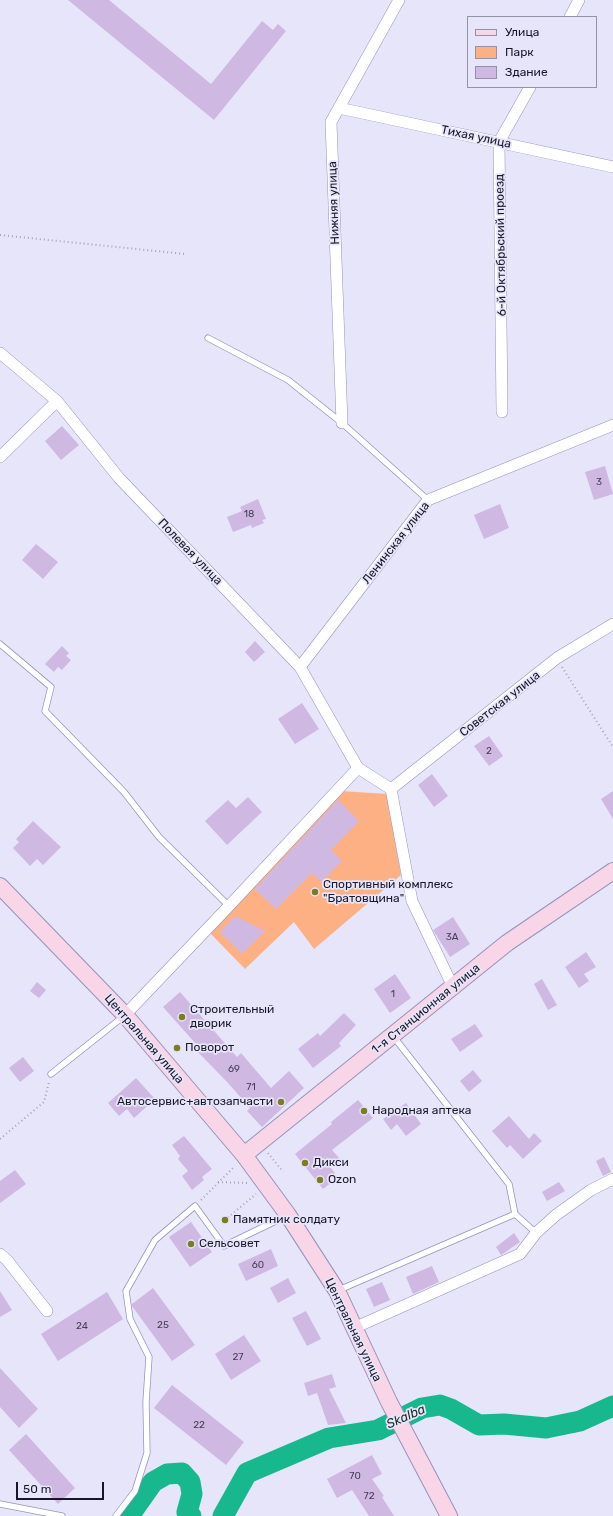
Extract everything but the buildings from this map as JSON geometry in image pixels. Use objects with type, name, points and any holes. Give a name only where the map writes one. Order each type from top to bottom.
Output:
[{"type":"main road","name":"1-я Станционная улица","points":[[240,1160],[507,943],[613,871]]},
{"type":"main road","name":"Центральная улица","points":[[0,886],[125,1015],[240,1160],[288,1215],[336,1291],[410,1444],[449,1516]]},
{"type":"street","name":"Нижняя улица","points":[[342,423],[331,122],[399,0]]},
{"type":"street","points":[[571,16],[579,0]]},
{"type":"street","points":[[499,142],[529,88]]},
{"type":"street","name":"Тихая улица","points":[[339,108],[613,167]]},
{"type":"street","name":"6-й Октябрьский проезд","points":[[499,142],[502,412]]},
{"type":"street","name":"Полевая улица","points":[[0,352],[57,401],[119,478],[300,667],[358,768]]},
{"type":"street","points":[[0,457],[57,401]]},
{"type":"street","name":"Ленинская улица","points":[[300,667],[428,500],[613,425]]},
{"type":"street","name":"Советская улица","points":[[391,789],[557,658],[613,624]]},
{"type":"street","points":[[125,1015],[231,907],[358,768],[391,789],[412,901],[453,987]]},
{"type":"street","points":[[354,1328],[520,1254],[536,1233],[556,1215],[592,1190],[613,1179]]},
{"type":"street","points":[[0,1254],[7,1260],[47,1311]]},
{"type":"lane","points":[[208,338],[288,380],[342,423],[428,500]]},
{"type":"lane","points":[[0,644],[51,687],[45,711],[124,792],[159,837],[231,907]]},
{"type":"lane","points":[[51,1074],[125,1015]]},
{"type":"lane","points":[[392,1035],[509,1184],[515,1214],[536,1233]]},
{"type":"lane","points":[[116,1516],[134,1491],[147,1453],[146,1402],[149,1357],[130,1319],[126,1291],[155,1240],[196,1206],[224,1246],[288,1215]]},
{"type":"lane","points":[[336,1291],[515,1214]]},
{"type":"lane","points":[[0,1504],[62,1516]]},
{"type":"path","points":[[0,235],[185,254]]},
{"type":"path","points":[[557,658],[613,747]]},
{"type":"path","points":[[0,1139],[44,1102],[51,1074]]},
{"type":"path","points":[[260,1143],[283,1172]]},
{"type":"path","points":[[196,1206],[240,1160]]},
{"type":"path","points":[[218,1182],[248,1183]]},
{"type":"path","points":[[224,1220],[256,1194]]},
{"type":"green space","name":"Спортивный комплекс \"Братовщина\"","points":[[341,791],[387,794],[401,875],[314,949],[294,922],[245,969],[210,933]]},
{"type":"waterway","name":"Skalba","points":[[223,1516],[247,1473],[329,1438],[378,1430],[422,1408],[440,1405],[451,1409],[479,1425],[504,1424],[546,1428],[580,1421],[613,1406]]},
{"type":"waterway","name":"Skalba","points":[[129,1516],[153,1482],[167,1474],[182,1473],[190,1482],[192,1494],[187,1512],[191,1516]]},
{"type":"place","name":"Спортивный комплекс \"Братовщина\"","points":[[315,892]]},
{"type":"place","name":"Строительный дворик","points":[[182,1017]]},
{"type":"place","name":"Поворот","points":[[177,1048]]},
{"type":"place","name":"Автосервис+автозапчасти","points":[[281,1102]]},
{"type":"place","name":"Народная аптека","points":[[364,1111]]},
{"type":"place","name":"Дикси","points":[[305,1163]]},
{"type":"place","name":"Ozon","points":[[320,1180]]},
{"type":"place","name":"Памятник солдату","points":[[225,1220]]},
{"type":"place","name":"Сельсовет","points":[[191,1244]]}]
